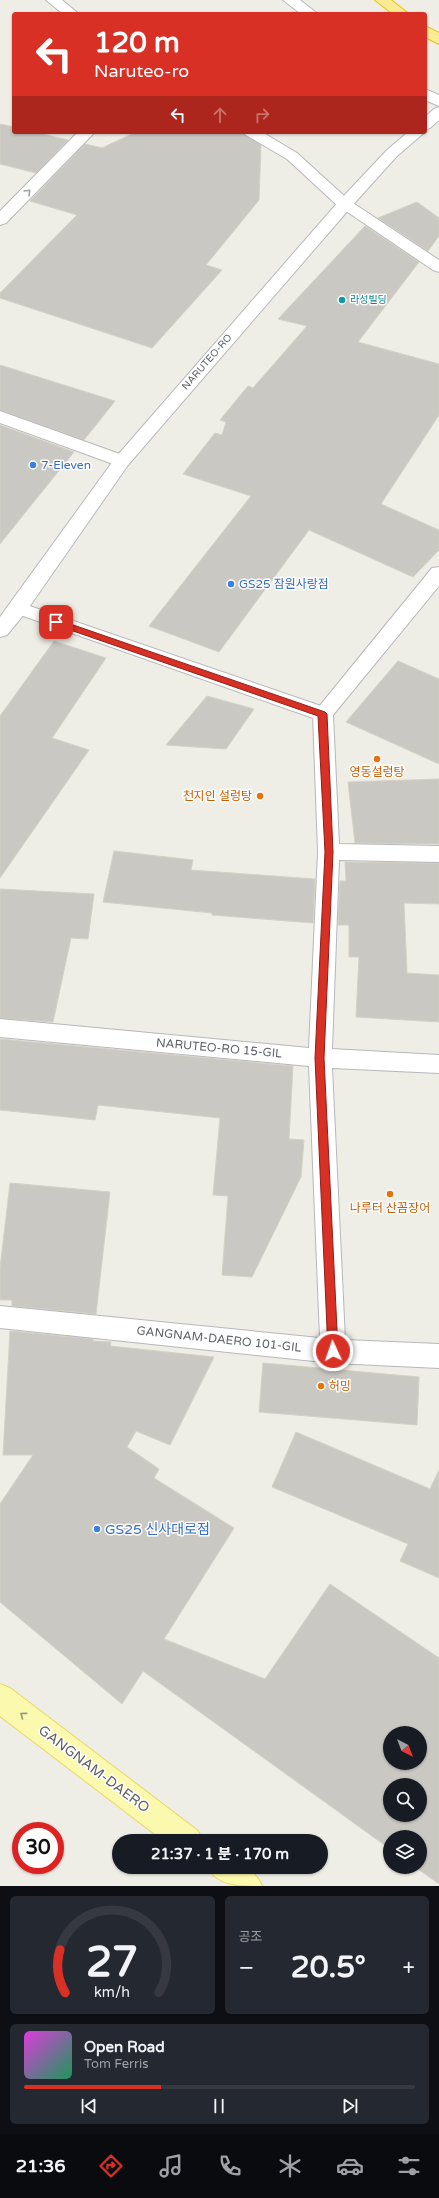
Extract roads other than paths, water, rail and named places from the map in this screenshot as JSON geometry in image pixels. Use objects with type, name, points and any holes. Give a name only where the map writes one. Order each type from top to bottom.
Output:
[{"type":"highway","points":[[382,0],[399,12]]},
{"type":"highway","points":[[427,31],[439,40]]},
{"type":"main road","name":"GANGNAM-DAERO","points":[[0,1698],[179,1834]]},
{"type":"main road","points":[[231,1874],[247,1886]]},
{"type":"street","points":[[53,0],[69,12]]},
{"type":"street","points":[[290,0],[308,12]]},
{"type":"street","points":[[427,94],[439,102]]},
{"type":"street","points":[[427,123],[439,112]]},
{"type":"street","points":[[0,220],[85,134]]},
{"type":"street","points":[[254,134],[292,156],[345,204]]},
{"type":"street","name":"NARUTEO-RO","points":[[0,630],[18,608],[122,461],[345,204],[392,153],[414,134]]},
{"type":"street","points":[[0,417],[122,461]]},
{"type":"street","points":[[333,1351],[320,1058],[329,852],[322,714],[439,573]]},
{"type":"street","points":[[329,852],[439,854]]},
{"type":"street","name":"NARUTEO-RO 15-GIL","points":[[0,1028],[320,1058],[439,1064]]},
{"type":"street","name":"GANGNAM-DAERO 101-GIL","points":[[0,1317],[333,1351],[439,1356]]},
{"type":"lane","points":[[345,204],[439,268]]},
{"type":"lane","points":[[18,608],[322,714]]},
{"type":"place","name":"라성빌딩","points":[[342,300]]},
{"type":"place","name":"7-Eleven","points":[[33,465]]},
{"type":"place","name":"GS25 잠원사랑점","points":[[231,584]]},
{"type":"place","name":"영동설렁탕","points":[[377,759]]},
{"type":"place","name":"천지인 설렁탕","points":[[260,796]]},
{"type":"place","name":"나루터 산꼼장어","points":[[390,1194]]},
{"type":"place","name":"허밍","points":[[321,1386]]},
{"type":"place","name":"GS25 신사대로점","points":[[97,1529]]}]
